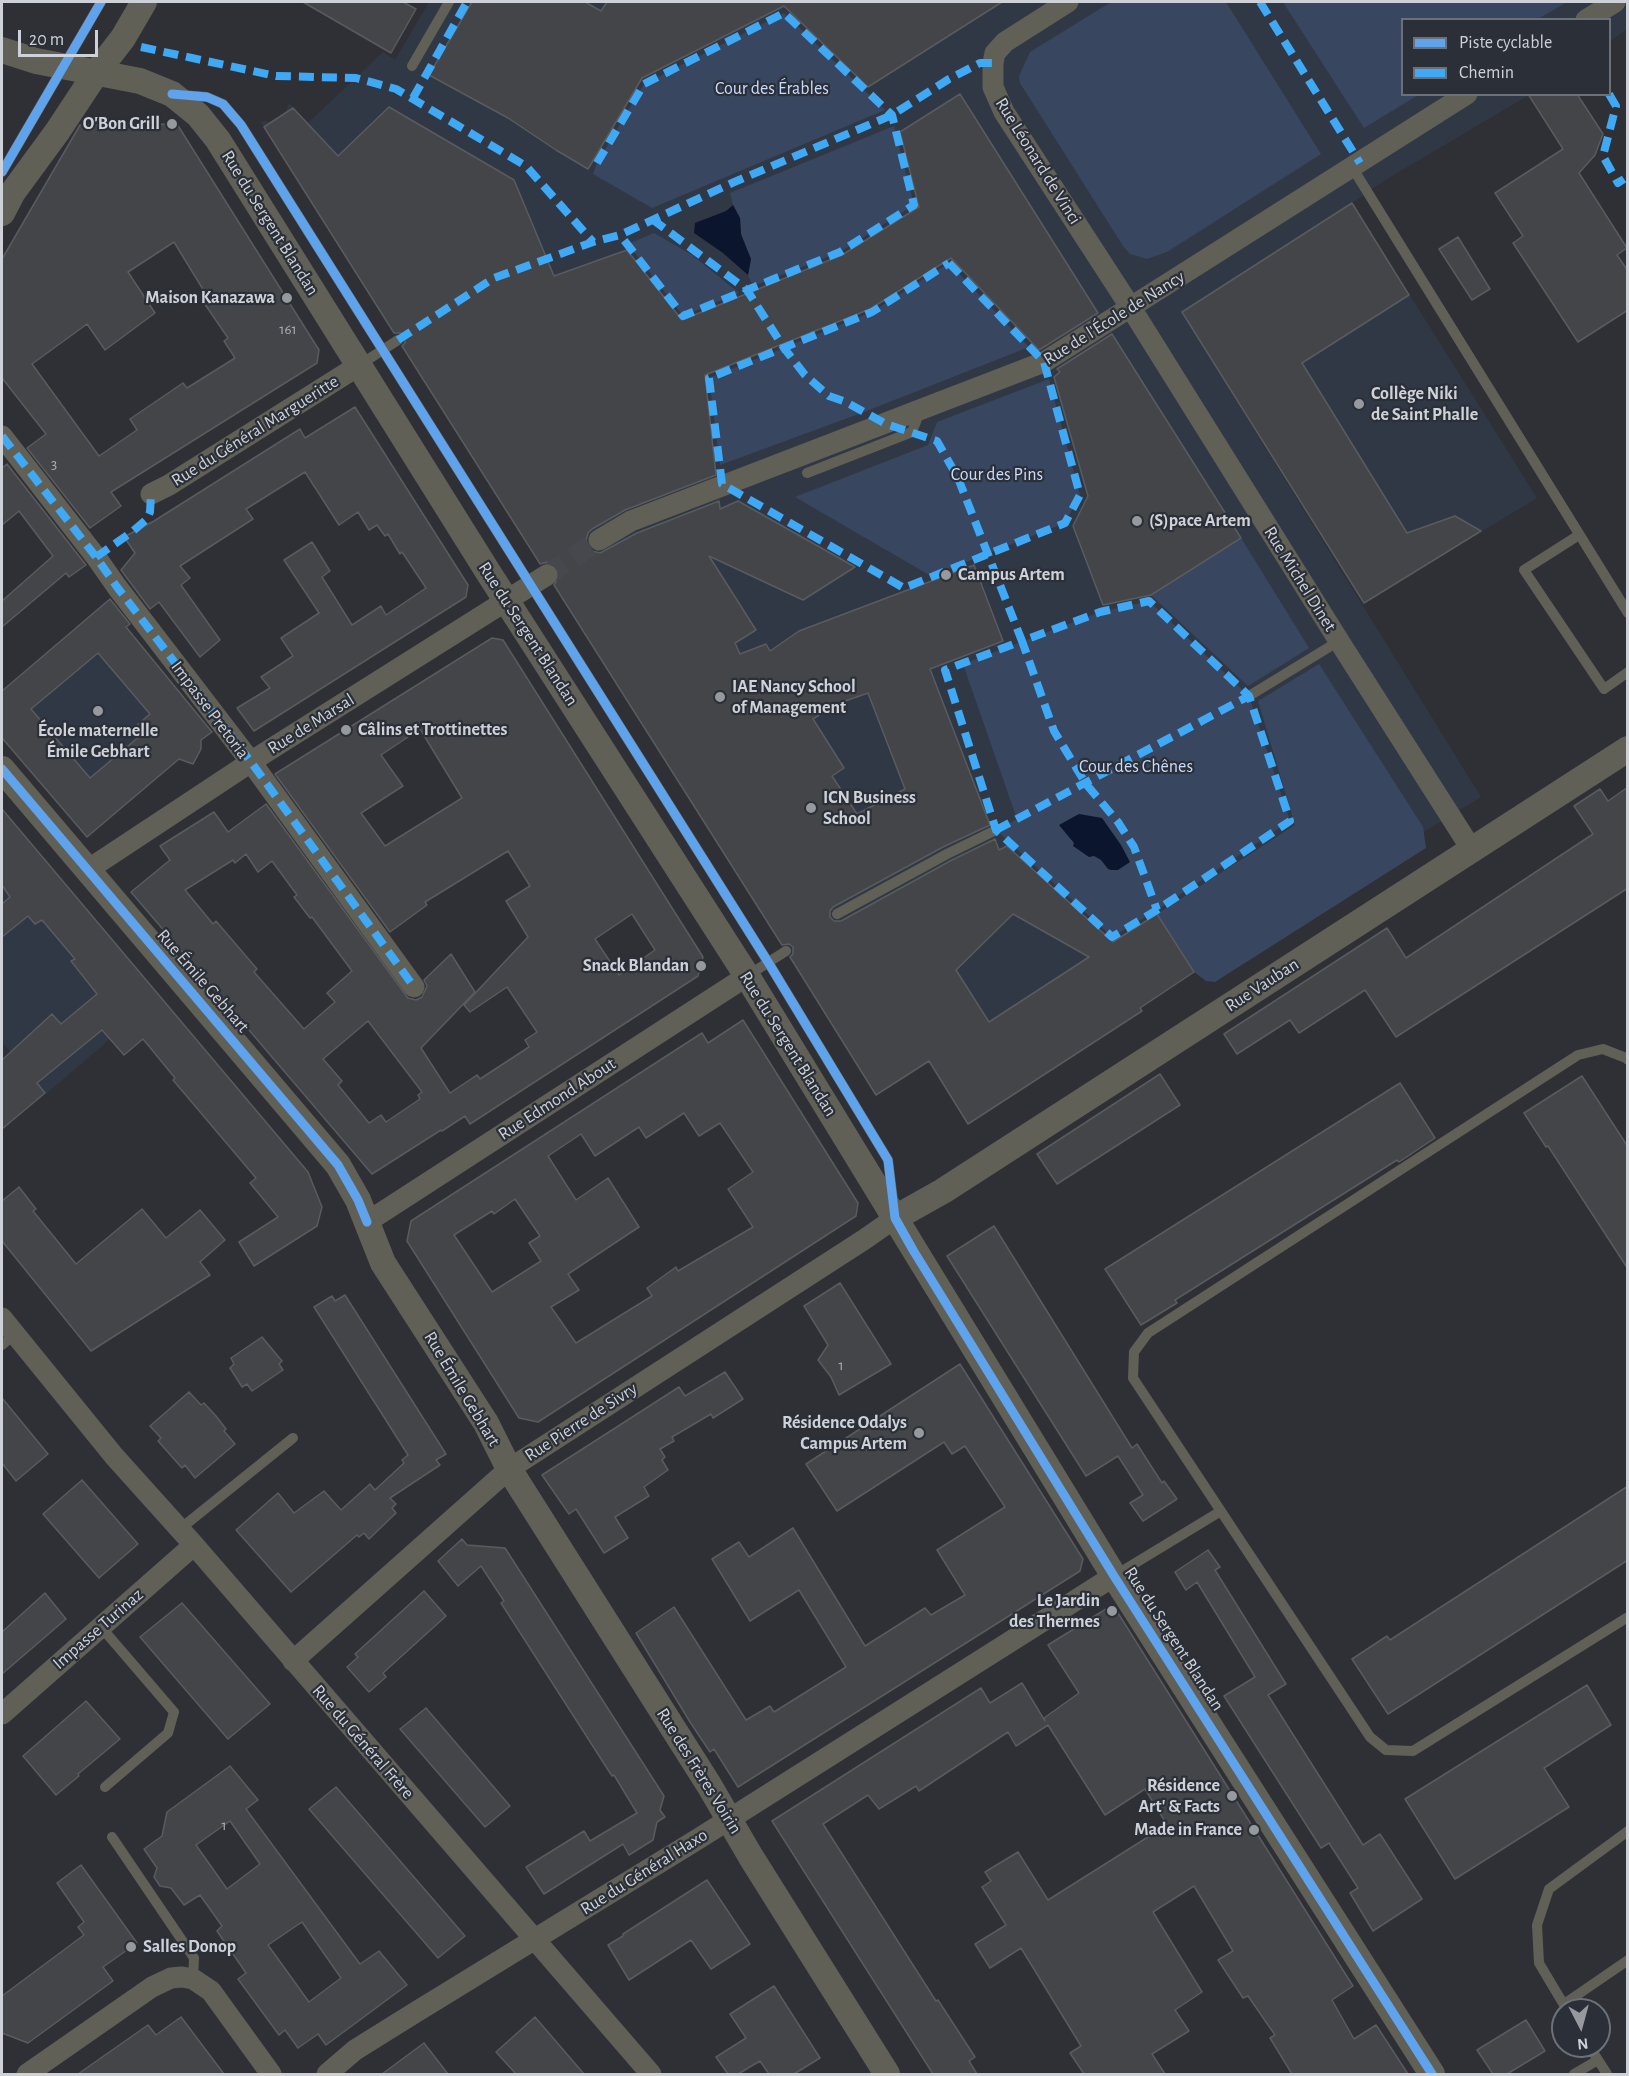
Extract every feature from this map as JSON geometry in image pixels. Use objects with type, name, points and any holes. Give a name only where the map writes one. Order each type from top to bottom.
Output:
[{"type":"street","points":[[2,213],[96,73],[123,38],[144,2]]},
{"type":"street","name":"Rue Léonard de Vinci","points":[[1068,2],[1005,42],[995,53],[993,87],[1004,112],[1131,308]]},
{"type":"street","points":[[1589,18],[1614,2]]},
{"type":"street","name":"Rue du Sergent Blandan","points":[[2,50],[36,61],[140,81],[172,94],[198,115],[218,140],[358,366],[747,976],[1114,1576],[1432,2074]]},
{"type":"street","name":"Rue de l'École de Nancy","points":[[599,540],[631,520],[1044,362],[1464,96]]},
{"type":"street","name":"Rue Michel Dinet","points":[[1131,308],[1472,850]]},
{"type":"street","name":"Rue du Général Margueritte","points":[[151,494],[169,485],[358,366]]},
{"type":"street","name":"Impasse Pretoria","points":[[2,436],[251,762],[414,987]]},
{"type":"street","points":[[507,601],[539,580]]},
{"type":"street","name":"Rue de Marsal","points":[[86,871],[251,762],[507,601]]},
{"type":"street","name":"Rue Vauban","points":[[895,1218],[943,1191],[1628,749]]},
{"type":"street","name":"Rue Émile Gebhart","points":[[2,769],[86,871],[338,1165],[358,1200],[383,1263],[486,1423],[509,1469]]},
{"type":"street","name":"Rue Edmond About","points":[[367,1222],[747,976]]},
{"type":"street","name":"Rue Pierre de Sivry","points":[[293,1661],[509,1469],[895,1218]]},
{"type":"street","name":"Rue du Général Frère","points":[[2,1318],[8,1340],[77,1408],[114,1456],[194,1545],[651,2074]]},
{"type":"street","name":"Rue des Frères Voirin","points":[[509,1469],[887,2074]]},
{"type":"street","name":"Impasse Turinaz","points":[[2,1714],[194,1545]]},
{"type":"street","name":"Rue du Général Haxo","points":[[327,2074],[355,2050],[698,1839],[1114,1576]]},
{"type":"street","points":[[27,2074],[152,1987],[171,1978],[182,1977],[193,1979],[211,1991],[271,2074]]},
{"type":"lane","points":[[2,172],[101,2]]},
{"type":"lane","points":[[412,66],[449,2]]},
{"type":"lane","points":[[172,94],[207,98],[223,104],[241,125],[383,351],[539,580],[888,1160],[895,1218]]},
{"type":"lane","points":[[1352,167],[1628,613]]},
{"type":"lane","points":[[358,366],[398,340]]},
{"type":"lane","points":[[807,473],[912,432],[920,411]]},
{"type":"lane","points":[[1580,535],[1524,570],[1604,689],[1628,672]]},
{"type":"lane","points":[[1249,696],[1339,641]]},
{"type":"lane","points":[[837,914],[996,830]]},
{"type":"lane","points":[[747,976],[786,951]]},
{"type":"lane","points":[[1628,1060],[1603,1049],[1578,1055],[1148,1333],[1134,1352],[1133,1378],[1370,1737],[1386,1750],[1413,1751],[1628,1617]]},
{"type":"lane","points":[[180,1529],[293,1438]]},
{"type":"lane","points":[[1114,1576],[1221,1511]]},
{"type":"lane","points":[[101,1627],[174,1712],[168,1733],[105,1787]]},
{"type":"lane","points":[[1560,1998],[1539,1963],[1537,1925],[1549,1889],[1628,1831]]},
{"type":"lane","points":[[112,1837],[194,1958],[193,1979]]},
{"type":"lane","points":[[1578,1998],[1628,1960]]},
{"type":"lane","points":[[1574,2074],[1598,2060],[1607,2074]]},
{"type":"shaded area","name":"Campus Artem","points":[[429,2],[1627,2],[1627,29],[1611,40],[1611,18],[1401,18],[1401,96],[1527,96],[1387,179],[1352,203],[1537,498],[1364,603],[1227,386],[1481,797],[1194,972],[1140,1008],[1142,1011],[968,1124],[929,1061],[876,1095],[260,121],[271,122],[285,113],[289,103],[308,123],[383,52],[395,60]]},
{"type":"shaded area","points":[[733,205],[740,218],[741,234],[751,259],[748,275],[723,253],[694,233],[695,223],[726,211]]},
{"type":"shaded area","name":"École maternelle Émile Gebhart","points":[[105,602],[212,731],[201,740],[201,749],[193,764],[179,759],[87,837],[2,738],[2,691]]},
{"type":"shaded area","points":[[2,810],[160,996],[46,1094],[2,1042]]},
{"type":"shaded area","points":[[1079,814],[1102,818],[1130,862],[1118,870],[1111,870],[1101,860],[1094,856],[1089,857],[1073,846],[1074,843],[1059,825]]},
{"type":"green space","points":[[1111,2],[1226,2],[1321,154],[1167,252],[1147,259],[1130,254],[1123,246],[1020,83],[1019,76],[1030,52]]},
{"type":"green space","points":[[1283,2],[1567,2],[1540,18],[1401,18],[1401,96],[1416,96],[1364,128]]},
{"type":"green space","name":"Cour des Érables","points":[[784,13],[885,110],[652,208],[593,174],[597,163],[644,84]]},
{"type":"green space","points":[[894,126],[914,205],[840,252],[759,284],[751,282],[748,275],[751,259],[743,243],[740,218],[730,193]]},
{"type":"green space","points":[[654,233],[692,255],[739,293],[683,316],[628,244]]},
{"type":"green space","points":[[949,263],[1029,347],[864,412],[720,465],[709,378],[872,312]]},
{"type":"green space","name":"Cour des Pins","points":[[1049,379],[1080,495],[1065,523],[931,576],[795,497],[928,445],[937,422]]},
{"type":"green space","points":[[1241,538],[1309,648],[1248,686],[1151,595]]},
{"type":"green space","name":"Cour des Chênes","points":[[1149,601],[1249,696],[1290,821],[1157,910],[1112,937],[996,830],[1017,819],[963,664],[1100,612]]},
{"type":"green space","points":[[1319,664],[1423,827],[1426,848],[1215,982],[1206,981],[1194,972],[1157,914],[1295,825],[1258,701]]},
{"type":"building","points":[[303,2],[403,2],[416,9],[391,53]]},
{"type":"building","points":[[472,2],[585,2],[601,11],[607,2],[1002,2],[868,87],[784,6],[642,78],[588,169],[508,118],[429,75]]},
{"type":"building","points":[[960,94],[1098,313],[1039,350],[951,258],[870,309],[705,375],[716,475],[625,510],[592,529],[586,540],[592,551],[600,553],[637,533],[719,501],[720,509],[738,501],[855,567],[803,600],[709,556],[756,630],[735,643],[740,654],[766,644],[770,651],[799,631],[974,565],[1003,641],[930,669],[990,825],[943,847],[833,907],[830,917],[834,921],[841,921],[995,839],[999,850],[1007,846],[1113,942],[1157,914],[1194,972],[1140,1008],[1142,1011],[968,1124],[929,1061],[876,1095],[790,957],[793,954],[793,947],[789,944],[782,945],[554,585],[560,575],[557,568],[547,562],[540,564],[402,346],[405,343],[405,336],[401,333],[394,333],[264,127],[293,108],[338,156],[389,107],[514,180],[554,276],[627,250],[682,320],[842,255],[919,207],[900,132]],"holes":[[[868,693],[905,789],[857,814],[832,776],[844,768],[813,719],[837,704]],[[1013,914],[1089,957],[989,1022],[956,970]]]},
{"type":"building","points":[[1529,96],[1578,96],[1603,134],[1595,155],[1579,173],[1627,248],[1617,255],[1628,271],[1628,310],[1578,342],[1513,243],[1523,236],[1495,193],[1563,149]]},
{"type":"building","points":[[177,124],[319,350],[317,363],[111,492],[121,506],[90,528],[27,448],[46,434],[2,378],[2,259],[80,125]],"holes":[[[174,242],[207,296],[202,300],[228,338],[224,341],[235,358],[187,388],[183,383],[130,419],[137,430],[99,456],[32,364],[87,324],[105,350],[155,313],[128,272]]]},
{"type":"building","points":[[1352,203],[1409,295],[1302,363],[1407,533],[1455,516],[1481,531],[1364,603],[1182,312]]},
{"type":"building","points":[[1458,237],[1490,289],[1472,300],[1439,249]]},
{"type":"building","points":[[1112,334],[1241,538],[1151,595],[1103,605],[1073,526],[1088,496],[1054,377],[1060,372],[1057,369]]},
{"type":"building","points":[[355,407],[468,585],[466,597],[254,731],[237,708],[270,688],[261,677],[293,656],[281,638],[319,613],[284,560],[312,542],[330,571],[322,577],[352,625],[381,606],[386,615],[426,588],[402,552],[400,554],[388,534],[385,536],[377,525],[369,530],[358,512],[339,525],[305,472],[246,509],[253,519],[180,566],[190,578],[181,585],[220,640],[200,657],[159,602],[150,609],[121,570],[135,553],[124,537],[154,521],[300,429],[305,438]]},
{"type":"building","points":[[7,464],[86,565],[69,577],[66,573],[2,627],[2,601],[53,556],[19,511],[2,525],[2,468]]},
{"type":"building","name":"École maternelle Émile Gebhart","points":[[110,599],[130,624],[126,627],[212,732],[201,740],[201,749],[193,764],[179,759],[87,837],[2,738],[2,691]],"holes":[[[98,653],[150,714],[135,727],[141,735],[90,778],[31,709]]]},
{"type":"building","points":[[492,638],[503,640],[703,957],[698,976],[470,1124],[465,1116],[372,1174],[131,892],[170,860],[160,846],[214,812],[228,832],[266,804],[408,998],[416,1000],[422,997],[427,986],[424,980],[451,954],[475,992],[421,1048],[450,1093],[477,1075],[480,1079],[529,1047],[525,1040],[537,1032],[507,987],[470,1012],[464,1005],[528,937],[506,901],[530,886],[508,851],[425,902],[427,905],[390,932],[275,774]],"holes":[[[420,729],[462,798],[385,846],[361,813],[403,786],[381,755]],[[246,854],[258,872],[272,861],[297,895],[294,897],[310,918],[312,917],[352,971],[327,993],[335,1002],[304,1029],[254,972],[257,969],[216,921],[213,924],[185,890],[233,860],[235,863]],[[632,914],[655,950],[619,975],[595,939]],[[368,1021],[422,1092],[418,1095],[420,1099],[386,1122],[381,1115],[369,1123],[338,1085],[342,1081],[323,1059]]]},
{"type":"building","points":[[1628,787],[1628,888],[1396,1037],[1365,990],[1299,1033],[1290,1020],[1237,1054],[1224,1034],[1387,928],[1406,958],[1593,834],[1574,806],[1600,789],[1608,801]]},
{"type":"building","points":[[2,809],[308,1172],[322,1207],[317,1226],[254,1266],[239,1242],[278,1217],[250,1183],[256,1178],[173,1080],[175,1078],[143,1039],[124,1055],[102,1030],[37,1083],[45,1093],[2,1129],[2,1060],[52,1014],[61,1024],[97,994],[71,961],[75,959],[42,920],[35,924],[28,916],[2,937],[2,904],[10,897],[2,885]]},
{"type":"building","points":[[743,1020],[858,1203],[856,1216],[538,1422],[519,1418],[407,1241],[411,1221],[702,1033],[708,1043]],"holes":[[[684,1113],[699,1136],[720,1123],[753,1172],[728,1189],[753,1227],[678,1271],[676,1267],[647,1288],[652,1296],[576,1343],[551,1307],[579,1290],[568,1274],[639,1227],[608,1178],[576,1200],[548,1156],[581,1134],[595,1156],[639,1127],[646,1138]],[[515,1199],[540,1236],[529,1243],[541,1261],[492,1292],[454,1235],[492,1211],[494,1214]]]},
{"type":"building","points":[[1160,1074],[1180,1105],[1057,1184],[1037,1154]]},
{"type":"building","points":[[1582,1076],[1628,1147],[1628,1269],[1524,1113]]},
{"type":"building","points":[[1400,1083],[1435,1138],[1175,1300],[1177,1303],[1141,1325],[1105,1269]]},
{"type":"building","points":[[19,1187],[36,1209],[33,1211],[76,1264],[142,1209],[166,1238],[200,1210],[225,1240],[200,1262],[210,1275],[91,1351],[2,1241],[2,1201]]},
{"type":"building","points":[[994,1226],[1132,1448],[1137,1444],[1162,1483],[1164,1481],[1177,1499],[1143,1521],[1130,1503],[1143,1495],[1118,1456],[1086,1476],[947,1256]]},
{"type":"building","points":[[840,1283],[891,1364],[839,1395],[831,1377],[818,1360],[828,1345],[804,1306]]},
{"type":"building","points":[[345,1295],[446,1454],[436,1460],[440,1465],[390,1498],[396,1504],[392,1508],[396,1513],[369,1539],[364,1533],[359,1537],[357,1535],[291,1592],[236,1530],[278,1493],[294,1513],[324,1491],[341,1510],[370,1484],[375,1490],[404,1463],[402,1460],[408,1455],[314,1307],[332,1296],[335,1301]]},
{"type":"building","points":[[262,1337],[282,1361],[279,1364],[283,1370],[252,1391],[247,1384],[242,1387],[230,1368],[234,1364],[231,1358]]},
{"type":"building","points":[[960,1364],[1083,1559],[1080,1571],[738,1787],[714,1749],[710,1752],[690,1722],[636,1633],[674,1607],[746,1720],[770,1706],[774,1712],[846,1667],[799,1590],[750,1621],[712,1559],[739,1542],[749,1557],[793,1528],[865,1646],[925,1608],[931,1615],[965,1595],[937,1550],[1005,1507],[965,1446],[952,1454],[944,1442],[837,1511],[806,1464]]},
{"type":"building","points":[[725,1372],[743,1399],[713,1418],[711,1414],[672,1437],[674,1441],[660,1449],[665,1457],[662,1460],[668,1470],[644,1487],[649,1496],[615,1517],[628,1538],[604,1553],[576,1509],[569,1514],[542,1475],[679,1387],[685,1396]]},
{"type":"building","points":[[189,1392],[216,1416],[226,1429],[224,1431],[235,1444],[195,1478],[185,1465],[182,1468],[158,1441],[161,1438],[150,1426]]},
{"type":"building","points":[[2,1398],[48,1454],[16,1481],[2,1463]]},
{"type":"building","points":[[82,1480],[138,1544],[99,1578],[43,1514]]},
{"type":"building","points":[[1628,1486],[1628,1560],[1388,1714],[1352,1659],[1387,1636],[1390,1640]]},
{"type":"building","points":[[462,1539],[467,1545],[505,1548],[664,1796],[660,1810],[665,1817],[657,1822],[653,1840],[629,1855],[623,1844],[544,1894],[526,1867],[584,1831],[590,1841],[637,1813],[501,1603],[504,1601],[481,1566],[458,1586],[438,1561]]},
{"type":"building","points":[[1208,1550],[1220,1567],[1215,1570],[1286,1684],[1268,1695],[1363,1845],[1380,1834],[1422,1899],[1373,1931],[1350,1893],[1358,1888],[1329,1843],[1321,1848],[1224,1696],[1255,1677],[1197,1582],[1186,1590],[1175,1572]]},
{"type":"building","points":[[424,1591],[446,1616],[383,1673],[386,1677],[369,1692],[347,1667],[358,1657],[355,1654]]},
{"type":"building","points":[[45,1593],[66,1619],[2,1674],[2,1632]]},
{"type":"building","points":[[182,1603],[270,1704],[228,1739],[140,1637]]},
{"type":"building","points":[[1106,1609],[1118,1613],[1353,1986],[1332,2000],[1354,2039],[1376,2025],[1408,2074],[1292,2074],[1270,2038],[1275,2035],[1248,1996],[1243,1998],[1218,1960],[1233,1951],[1194,1886],[1153,1912],[1202,1992],[1175,2010],[1189,2031],[1152,2054],[1165,2074],[1084,2074],[1070,2053],[1081,2046],[1021,1948],[990,1968],[975,1944],[1006,1925],[982,1887],[991,1881],[985,1872],[1018,1852],[1048,1900],[1167,1825],[1145,1789],[1105,1815],[1048,1725],[1016,1746],[1008,1732],[919,1791],[916,1786],[879,1809],[868,1795],[823,1824],[936,2001],[938,2000],[975,2057],[969,2061],[977,2074],[933,2074],[772,1821],[981,1688],[990,1703],[1022,1683],[1045,1721],[1044,1718],[1079,1693],[1048,1645]]},
{"type":"building","points":[[1587,1685],[1611,1725],[1544,1768],[1569,1807],[1455,1879],[1405,1799]]},
{"type":"building","points":[[86,1701],[120,1739],[56,1795],[23,1756]]},
{"type":"building","points":[[426,1708],[510,1806],[485,1827],[400,1729]]},
{"type":"building","points":[[230,1766],[258,1800],[246,1809],[360,1964],[379,1951],[407,1985],[326,2045],[318,2034],[298,2048],[285,2030],[279,2035],[238,1979],[246,1973],[217,1931],[222,1926],[200,1895],[184,1905],[171,1888],[160,1886],[154,1877],[157,1868],[144,1849],[162,1836],[167,1812]],"holes":[[[230,1821],[260,1864],[227,1889],[196,1845]],[[302,1922],[341,1978],[309,2002],[268,1945]]]},
{"type":"building","points":[[336,1787],[465,1936],[438,1958],[309,1809]]},
{"type":"building","points":[[81,1865],[137,1943],[103,1967],[113,1981],[28,2043],[2,2033],[2,1996],[84,1935],[78,1927],[84,1922],[57,1883]]},
{"type":"building","points":[[707,1880],[750,1944],[711,1969],[691,1940],[629,1980],[608,1945]]},
{"type":"building","points":[[774,1986],[820,2058],[794,2074],[769,2074],[760,2061],[738,2074],[728,2074],[716,2057],[746,2038],[730,2014]]},
{"type":"building","points":[[181,2017],[224,2074],[78,2074],[148,2025],[156,2035]]},
{"type":"building","points":[[535,2017],[584,2074],[516,2074],[496,2052]]},
{"type":"building","points":[[1526,2020],[1545,2051],[1507,2074],[1493,2074],[1477,2050]]},
{"type":"building","points":[[424,2043],[448,2074],[382,2074]]},
{"type":"tunnel","points":[[547,575],[599,540]]},
{"type":"marked path","points":[[413,98],[467,2]]},
{"type":"marked path","points":[[1260,2],[1360,163]]},
{"type":"marked path","points":[[597,163],[644,84],[784,13],[892,115],[914,205],[840,252],[683,316],[620,235]]},
{"type":"marked path","points":[[141,47],[276,76],[356,78],[396,89],[526,166],[593,242]]},
{"type":"marked path","points":[[398,340],[494,278],[593,242],[620,235],[732,183],[892,115],[949,79],[980,63],[993,63]]},
{"type":"marked path","points":[[1610,96],[1616,106],[1603,156],[1618,183],[1624,179]]},
{"type":"marked path","points":[[652,219],[747,290],[784,348],[805,375],[829,396],[846,402],[886,424],[937,441],[958,478],[1022,641],[1100,612],[1149,601],[1249,696],[1290,821],[1157,910],[1112,937],[996,830],[945,670],[1022,641],[1054,731],[1086,784],[1118,822],[1134,847],[1157,910]]},
{"type":"marked path","points":[[949,263],[1044,362],[1080,495],[1065,523],[904,588],[722,484],[709,378],[872,312],[949,263]]},
{"type":"marked path","points":[[2,436],[251,762],[414,987]]},
{"type":"marked path","points":[[96,557],[147,519],[150,512],[151,494]]},
{"type":"marked path","points":[[996,830],[1249,696]]},
{"type":"cycle path","points":[[2,172],[101,2]]},
{"type":"cycle path","points":[[172,94],[207,97],[223,104],[241,125],[768,962],[888,1160],[895,1218],[913,1250],[1114,1576],[1432,2074]]},
{"type":"cycle path","points":[[2,769],[338,1165],[358,1200],[367,1222]]},
{"type":"place","name":"O'Bon Grill","points":[[172,124]]},
{"type":"place","name":"Maison Kanazawa","points":[[287,298]]},
{"type":"place","name":"Collège Niki de Saint Phalle","points":[[1359,404]]},
{"type":"place","name":"(S)pace Artem","points":[[1137,521]]},
{"type":"place","name":"Campus Artem","points":[[946,575]]},
{"type":"place","name":"IAE Nancy School of Management","points":[[720,697]]},
{"type":"place","name":"École maternelle Émile Gebhart","points":[[98,711]]},
{"type":"place","name":"Câlins et Trottinettes","points":[[346,730]]},
{"type":"place","name":"ICN Business School","points":[[811,808]]},
{"type":"place","name":"Snack Blandan","points":[[701,966]]},
{"type":"place","name":"Résidence Odalys Campus Artem","points":[[919,1433]]},
{"type":"place","name":"Le Jardin des Thermes","points":[[1112,1611]]},
{"type":"place","name":"Résidence Art' & Facts","points":[[1232,1796]]},
{"type":"place","name":"Made in France","points":[[1254,1830]]},
{"type":"place","name":"Salles Donop","points":[[131,1947]]}]
